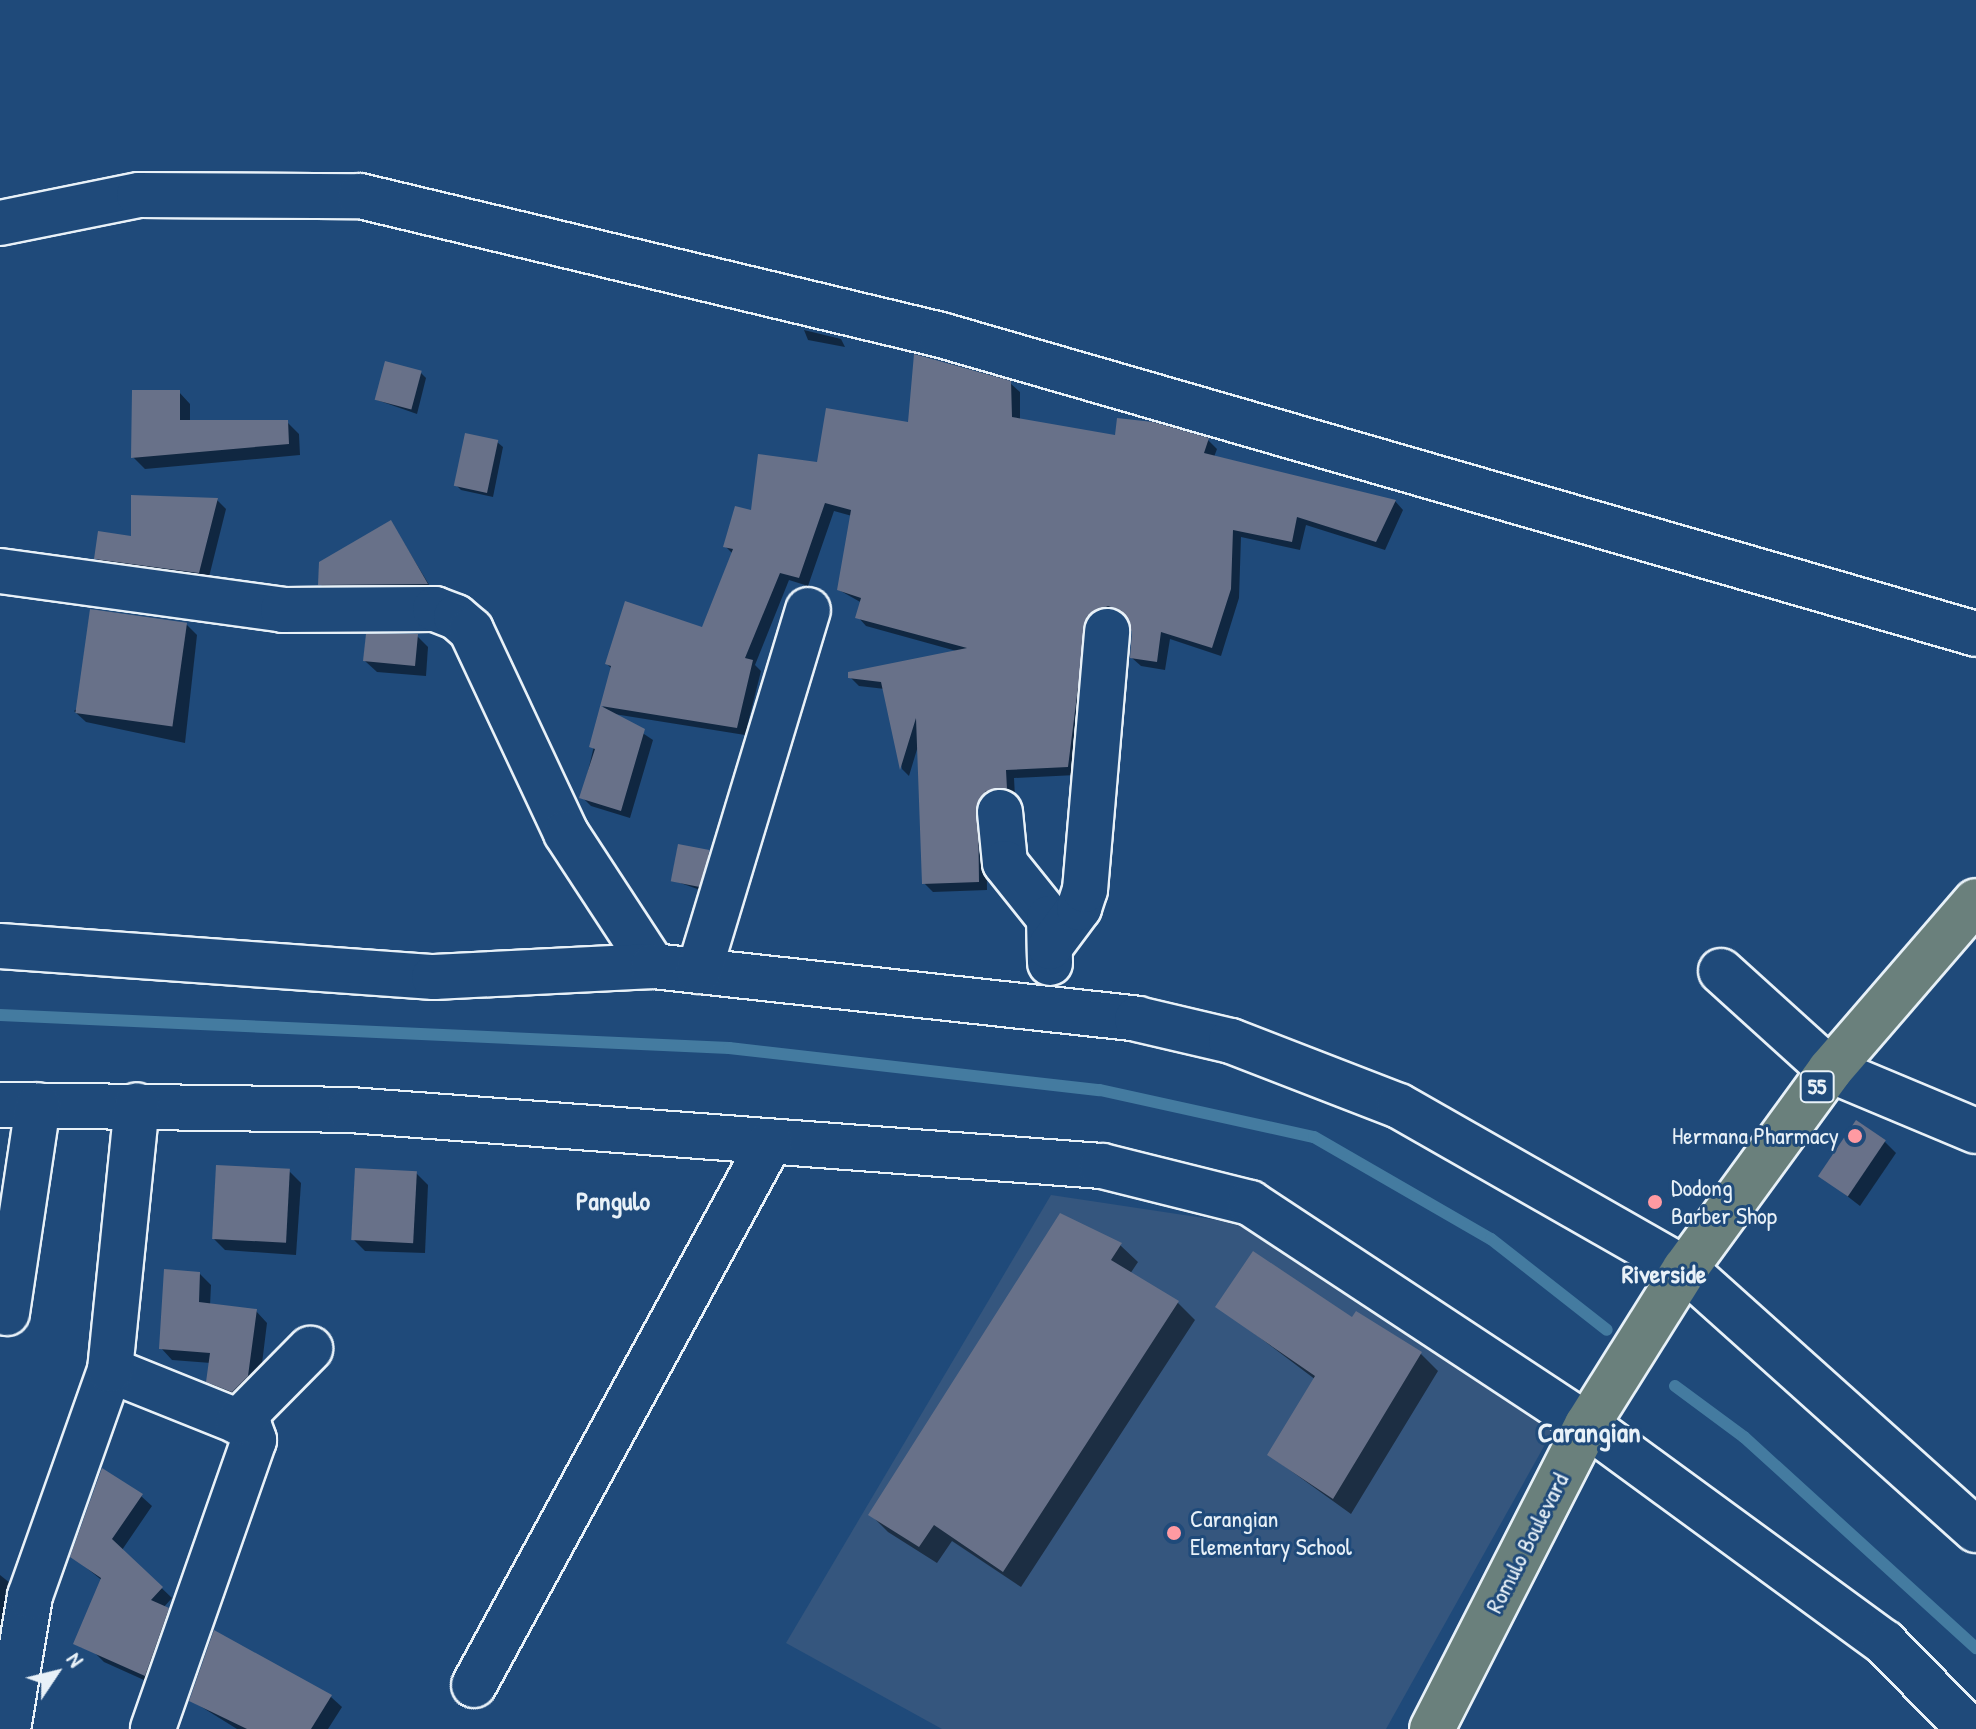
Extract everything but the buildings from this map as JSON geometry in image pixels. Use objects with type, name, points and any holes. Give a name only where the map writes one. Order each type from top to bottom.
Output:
[{"type":"highway","name":"Romulo Boulevard","points":[[1432,1729],[1587,1425],[1685,1269],[1830,1070],[1976,901]]},
{"type":"street","points":[[0,223],[139,195],[360,196],[941,335],[1976,634]]},
{"type":"street","points":[[0,571],[283,610],[435,609],[456,617],[471,630],[566,833],[653,966]]},
{"type":"street","points":[[699,971],[808,610]]},
{"type":"street","points":[[1050,947],[1079,908],[1085,890],[1107,631]]},
{"type":"street","points":[[1000,812],[1001,853],[1017,882],[1045,908],[1050,947],[1051,1009]]},
{"type":"street","points":[[0,946],[434,977],[653,966],[1137,1019],[1231,1041],[1399,1106],[1685,1269],[1976,1530]]},
{"type":"street","points":[[1721,971],[1830,1070],[1976,1131]]},
{"type":"street","points":[[7,1313],[19,1105],[350,1110],[1102,1166],[1250,1203],[1587,1425],[1884,1642],[1969,1729]]},
{"type":"street","points":[[8,1729],[30,1596],[110,1370],[137,1105]]},
{"type":"street","points":[[474,1685],[770,1142]]},
{"type":"street","points":[[238,1422],[310,1349]]},
{"type":"street","points":[[110,1370],[249,1426],[254,1440],[153,1729]]},
{"type":"shaded area","name":"Carangian Elementary School","points":[[1051,1195],[1237,1223],[1557,1423],[1386,1729],[942,1729],[786,1643]]},
{"type":"waterway","points":[[0,1015],[729,1048],[1100,1090],[1314,1137],[1491,1239],[1607,1330]]},
{"type":"waterway","points":[[1675,1386],[1744,1437],[1976,1648]]},
{"type":"place","name":"Hermana Pharmacy","points":[[1855,1136]]},
{"type":"place","name":"Dodong Barber Shop","points":[[1655,1202]]},
{"type":"place","name":"Carangian Elementary School","points":[[1174,1533]]},
{"type":"district","name":"Pangulo","points":[[613,1201]]},
{"type":"district","name":"Riverside","points":[[1664,1274]]},
{"type":"district","name":"Carangian","points":[[1589,1432]]}]
